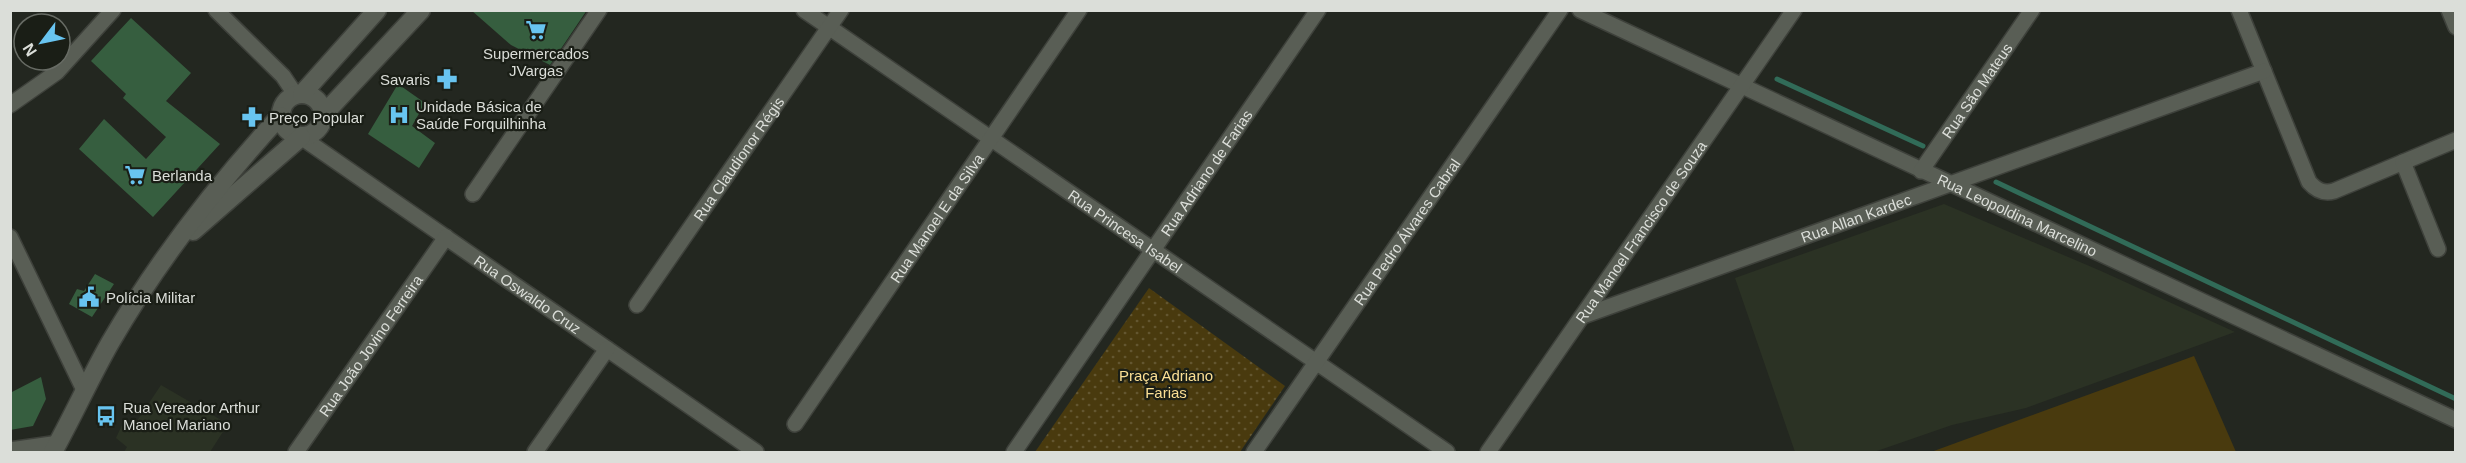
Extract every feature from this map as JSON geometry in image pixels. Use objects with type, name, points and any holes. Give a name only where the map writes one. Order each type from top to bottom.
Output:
[{"type":"main road","points":[[56,448],[114,337],[169,252],[216,189],[280,116],[284,103],[299,94],[377,10]]},
{"type":"main road","points":[[169,252],[301,136],[315,132],[323,115],[421,10]]},
{"type":"main road","points":[[299,94],[309,95],[319,103],[323,115]]},
{"type":"main road","points":[[280,116],[284,128],[301,136]]},
{"type":"street","points":[[10,105],[57,72],[112,10]]},
{"type":"street","points":[[216,10],[299,94]]},
{"type":"street","points":[[472,194],[598,10]]},
{"type":"street","name":"Rua Princesa Isabel","points":[[804,10],[1447,453]]},
{"type":"street","name":"Rua Claudionor Régis","points":[[637,305],[841,10]]},
{"type":"street","name":"Rua Manoel E da Silva","points":[[795,424],[1079,10]]},
{"type":"street","name":"Rua Adriano de Farias","points":[[1014,453],[1318,10]]},
{"type":"street","name":"Rua Pedro Álvares Cabral","points":[[1254,453],[1560,10]]},
{"type":"street","name":"Rua Leopoldina Marcelino","points":[[1580,10],[1948,185],[2456,420]]},
{"type":"street","name":"Rua Manoel Francisco de Souza","points":[[1488,453],[1794,10]]},
{"type":"street","name":"Rua São Mateus","points":[[1921,171],[2032,10]]},
{"type":"street","points":[[2239,10],[2309,182],[2320,191],[2334,191],[2456,140]]},
{"type":"street","points":[[2448,10],[2456,27]]},
{"type":"street","name":"Rua Allan Kardec","points":[[1583,316],[2264,71]]},
{"type":"street","name":"Rua Oswaldo Cruz","points":[[301,136],[756,453]]},
{"type":"street","points":[[2403,162],[2438,249]]},
{"type":"street","points":[[10,237],[85,392]]},
{"type":"street","name":"Rua João Jovino Ferreira","points":[[297,453],[446,237]]},
{"type":"street","points":[[536,453],[607,349]]},
{"type":"street","points":[[10,450],[56,448]]},
{"type":"shaded area","points":[[1944,204],[2101,271],[2235,332],[2026,408],[1952,425],[1874,452],[1795,452],[1735,278]]},
{"type":"shaded area","points":[[161,385],[228,424],[210,452],[124,452],[127,447],[116,438],[122,425],[131,430]]},
{"type":"green space","name":"Praça Adriano Farias","points":[[1149,288],[1285,386],[1240,452],[1035,452]]},
{"type":"green space","points":[[2194,356],[2236,452],[1931,452]]},
{"type":"building","name":"Supermercados JVargas","points":[[471,10],[587,10],[550,65],[511,45]]},
{"type":"building","points":[[131,18],[191,73],[166,101],[220,144],[153,217],[79,149],[104,119],[146,159],[166,137],[123,98],[126,94],[91,61]]},
{"type":"building","name":"Unidade Básica de Saúde Forquilhinha","points":[[398,84],[425,103],[412,126],[435,143],[419,168],[368,134]]},
{"type":"building","name":"Polícia Militar","points":[[95,274],[114,284],[92,317],[69,304],[77,289],[84,291]]},
{"type":"building","points":[[41,377],[46,399],[33,426],[10,430],[10,393]]},
{"type":"waterway","points":[[1777,79],[1923,146]]},
{"type":"waterway","points":[[1996,182],[2456,399]]},
{"type":"place","name":"Supermercados JVargas","points":[[536,30]]},
{"type":"place","name":"Savaris","points":[[447,79]]},
{"type":"place","name":"Unidade Básica de Saúde Forquilhinha","points":[[399,115]]},
{"type":"place","name":"Preço Popular","points":[[252,117]]},
{"type":"place","name":"Berlanda","points":[[135,175]]},
{"type":"place","name":"Polícia Militar","points":[[89,297]]},
{"type":"place","name":"Rua Vereador Arthur Manoel Mariano","points":[[106,416]]}]
